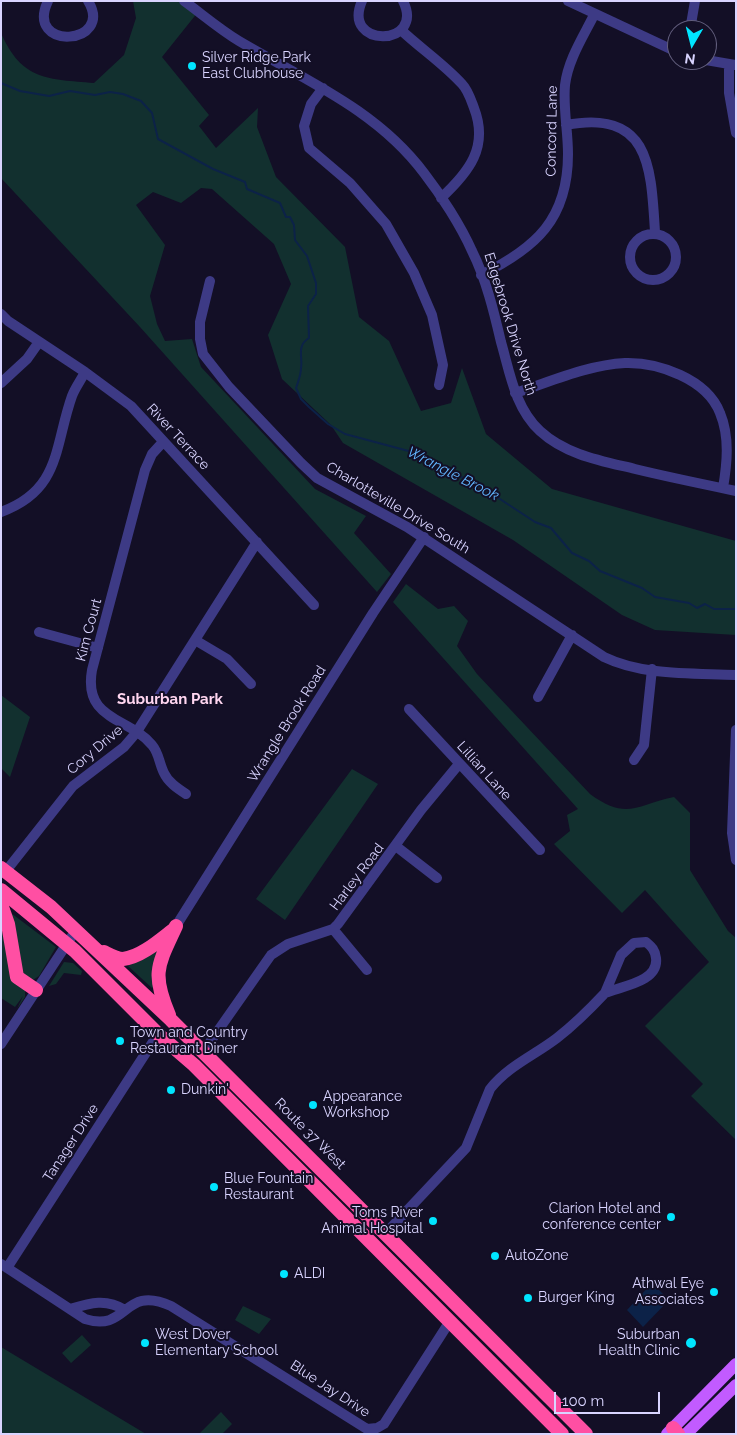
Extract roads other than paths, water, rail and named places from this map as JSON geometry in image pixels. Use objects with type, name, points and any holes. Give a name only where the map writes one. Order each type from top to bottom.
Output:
[{"type":"highway","name":"Route 37 West","points":[[4,870],[76,930],[171,1020],[586,1434]]},
{"type":"highway","points":[[1,890],[66,944],[158,1034],[202,1073],[562,1434]]},
{"type":"highway","points":[[1,904],[8,924],[17,977],[36,990]]},
{"type":"highway","points":[[94,947],[117,958],[124,959],[144,950],[176,926]]},
{"type":"highway","points":[[171,1020],[161,996],[158,973],[161,958],[176,926]]},
{"type":"highway","points":[[531,1403],[549,1434]]},
{"type":"main road","points":[[673,1432],[736,1364]]},
{"type":"main road","points":[[686,1434],[736,1385]]},
{"type":"street","points":[[48,1],[44,9],[46,24],[56,35],[71,38],[85,32],[89,26],[92,11],[88,1]]},
{"type":"street","name":"Edgebrook Drive North","points":[[184,1],[238,40],[323,88],[364,114],[383,128],[424,172],[472,251],[481,275],[515,393],[525,413],[540,431],[558,444],[582,456],[736,491]]},
{"type":"street","points":[[362,1],[359,17],[366,31],[380,38],[395,35],[401,30],[407,15],[403,1]]},
{"type":"street","points":[[568,1],[594,15],[667,48]]},
{"type":"street","points":[[692,20],[695,1]]},
{"type":"street","name":"Concord Lane","points":[[481,275],[511,260],[536,241],[550,224],[565,184],[568,154],[564,108],[567,72],[594,15]]},
{"type":"street","points":[[401,30],[462,84],[480,122],[479,139],[472,164],[462,178],[441,198]]},
{"type":"street","points":[[717,62],[732,65],[729,93],[736,133]]},
{"type":"street","points":[[323,88],[311,104],[304,126],[309,148],[350,183],[386,224],[414,273],[432,315],[443,365],[439,385]]},
{"type":"street","points":[[566,125],[585,121],[606,122],[615,124],[634,137],[648,164],[652,188],[655,232]]},
{"type":"street","points":[[655,232],[664,236],[676,252],[673,270],[662,280],[656,281],[640,278],[632,269],[631,261],[632,247],[637,239],[655,232]]},
{"type":"street","name":"Charlotteville Drive South","points":[[210,281],[200,322],[200,338],[206,359],[236,394],[317,478],[424,538],[604,656],[621,665],[736,675]]},
{"type":"street","name":"River Terrace","points":[[1,314],[8,321],[86,372],[131,406],[314,605]]},
{"type":"street","points":[[1,383],[28,359],[39,342]]},
{"type":"street","points":[[515,393],[593,367],[640,363],[665,368],[702,390],[712,400],[720,413],[727,450],[723,488]]},
{"type":"street","points":[[1,512],[18,506],[32,497],[44,482],[54,464],[72,394],[86,372]]},
{"type":"street","name":"Kim Court","points":[[163,442],[152,454],[145,470],[91,678],[96,700],[106,714],[153,746],[166,776],[186,794]]},
{"type":"street","name":"Wrangle Brook Road","points":[[176,926],[373,613],[424,538]]},
{"type":"street","name":"Cory Drive","points":[[4,870],[73,786],[124,747],[136,733],[257,542]]},
{"type":"street","points":[[39,632],[98,648]]},
{"type":"street","points":[[538,697],[572,635]]},
{"type":"street","points":[[195,640],[226,659],[251,684]]},
{"type":"street","points":[[634,760],[644,745],[652,669]]},
{"type":"street","name":"Lillian Lane","points":[[409,709],[540,850]]},
{"type":"street","points":[[736,730],[735,797],[732,833],[736,860]]},
{"type":"street","name":"Harley Road","points":[[203,1052],[271,955],[288,944],[333,929],[356,903],[397,847],[421,810],[459,764]]},
{"type":"street","points":[[397,847],[438,878]]},
{"type":"street","points":[[333,929],[367,970]]},
{"type":"street","points":[[1,1044],[76,930]]},
{"type":"street","points":[[386,1233],[466,1148],[490,1089],[496,1082],[525,1058],[556,1039],[582,1017],[605,993],[622,955],[630,945],[646,942],[653,947],[657,963],[653,973],[645,979],[605,993]]},
{"type":"street","name":"Tanager Drive","points":[[4,1266],[158,1034]]},
{"type":"street","name":"Blue Jay Drive","points":[[4,1266],[85,1319],[100,1323],[112,1321],[124,1310],[141,1300],[155,1298],[290,1379],[360,1425],[373,1429],[384,1424],[450,1321]]},
{"type":"street","points":[[70,1309],[89,1304],[113,1302],[124,1310]]},
{"type":"water","points":[[652,1283],[669,1300],[643,1327],[627,1310]]},
{"type":"waterway","name":"Wrangle Brook","points":[[1,83],[20,91],[49,96],[70,91],[95,95],[110,92],[123,94],[141,101],[152,113],[158,139],[213,169],[245,182],[247,189],[280,203],[286,217],[290,217],[294,225],[295,240],[307,256],[316,283],[316,294],[308,306],[309,338],[301,348],[301,371],[296,388],[301,399],[328,424],[345,434],[416,453],[448,472],[474,482],[535,522],[551,528],[572,553],[589,561],[600,571],[642,588],[655,597],[689,603],[697,608],[705,604],[714,609],[736,609]]},
{"type":"place","name":"Silver Ridge Park East Clubhouse","points":[[192,66]]},
{"type":"place","name":"Town and Country Restaurant Diner","points":[[120,1041]]},
{"type":"place","name":"Dunkin'","points":[[171,1090]]},
{"type":"place","name":"Appearance Workshop","points":[[313,1105]]},
{"type":"place","name":"Blue Fountain Restaurant","points":[[214,1187]]},
{"type":"place","name":"Clarion Hotel and conference center","points":[[671,1217]]},
{"type":"place","name":"Toms River Animal Hospital","points":[[433,1221]]},
{"type":"place","name":"AutoZone","points":[[495,1256]]},
{"type":"place","name":"ALDI","points":[[284,1274]]},
{"type":"place","name":"Athwal Eye Associates","points":[[714,1292]]},
{"type":"place","name":"Burger King","points":[[528,1298]]},
{"type":"place","name":"West Dover Elementary School","points":[[145,1343]]},
{"type":"place","name":"Suburban Health Clinic","points":[[691,1343]]},
{"type":"district","name":"Suburban Park","points":[[170,699]]}]
